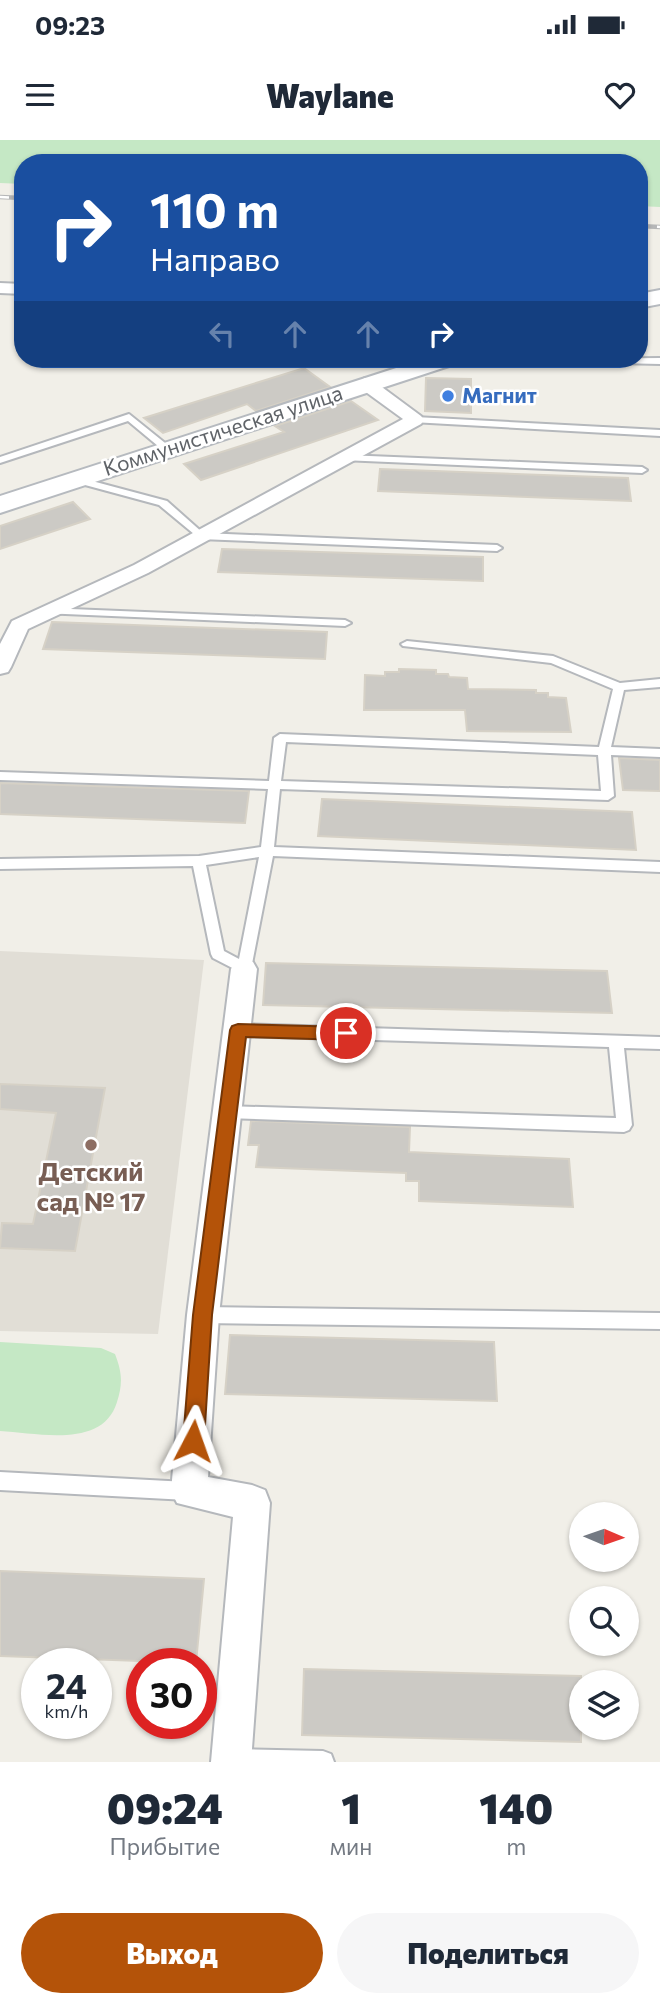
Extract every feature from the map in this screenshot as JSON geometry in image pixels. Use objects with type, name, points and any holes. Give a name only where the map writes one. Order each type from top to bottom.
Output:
[{"type":"street","name":"Коммунистическая улица","points":[[0,505],[416,368]]},
{"type":"street","points":[[0,667],[19,625],[141,569],[415,419],[365,383]]},
{"type":"street","points":[[231,1761],[252,1503],[190,1491],[203,1315],[244,969]]},
{"type":"lane","points":[[0,460],[129,417],[167,449]]},
{"type":"lane","points":[[415,419],[660,433]]},
{"type":"lane","points":[[345,457],[642,470]]},
{"type":"lane","points":[[77,480],[163,503],[200,537],[497,548]]},
{"type":"lane","points":[[45,611],[345,623]]},
{"type":"lane","points":[[407,644],[553,660],[619,687],[660,683]]},
{"type":"lane","points":[[0,776],[608,796],[604,751],[619,687]]},
{"type":"lane","points":[[199,861],[218,954],[244,969],[267,850],[280,738],[660,753]]},
{"type":"lane","points":[[0,864],[199,861],[267,850],[660,867]]},
{"type":"lane","points":[[238,1030],[660,1043]]},
{"type":"lane","points":[[226,1112],[624,1125],[616,1041]]},
{"type":"lane","points":[[203,1315],[660,1321]]},
{"type":"lane","points":[[0,1481],[190,1491]]},
{"type":"lane","points":[[231,1761],[323,1762]]},
{"type":"shaded area","name":"Детский сад № 17","points":[[0,951],[204,960],[158,1334],[0,1331]]},
{"type":"green space","points":[[0,140],[660,140],[660,207],[648,206],[648,154],[14,154],[14,184],[0,183]]},
{"type":"green space","points":[[0,1342],[101,1348],[115,1354],[121,1383],[110,1417],[98,1427],[68,1435],[0,1431]]},
{"type":"building","points":[[304,368],[330,387],[256,411],[247,404],[163,433],[144,418]]},
{"type":"building","points":[[426,378],[471,379],[471,413],[425,411]]},
{"type":"building","points":[[351,401],[378,420],[201,480],[184,464],[284,432],[275,426]]},
{"type":"building","points":[[380,469],[628,478],[631,501],[378,491]]},
{"type":"building","points":[[73,502],[90,519],[0,549],[0,526]]},
{"type":"building","points":[[222,549],[483,557],[483,581],[218,572]]},
{"type":"building","points":[[52,622],[327,632],[325,659],[43,649]]},
{"type":"building","points":[[399,669],[436,670],[436,674],[467,678],[468,689],[536,690],[536,693],[548,693],[548,697],[566,698],[571,732],[467,731],[465,710],[364,710],[365,675],[385,676],[385,672],[399,672]]},
{"type":"building","points":[[619,758],[660,760],[660,791],[623,790]]},
{"type":"building","points":[[0,783],[249,791],[245,823],[0,814]]},
{"type":"building","points":[[322,799],[632,812],[636,850],[318,836]]},
{"type":"building","points":[[266,963],[607,971],[612,1013],[263,1005]]},
{"type":"building","points":[[0,1084],[105,1088],[75,1251],[0,1248],[2,1223],[33,1224],[56,1113],[0,1109]]},
{"type":"building","points":[[251,1121],[410,1127],[409,1152],[569,1159],[573,1207],[419,1201],[419,1181],[406,1181],[406,1173],[256,1167],[259,1145],[248,1145]]},
{"type":"building","points":[[230,1335],[494,1342],[497,1401],[225,1394]]},
{"type":"building","points":[[0,1571],[204,1579],[197,1648],[126,1648],[126,1660],[112,1660],[112,1648],[21,1648],[21,1657],[0,1656]]},
{"type":"building","points":[[304,1669],[569,1676],[569,1740],[581,1742],[302,1735]]},
{"type":"railway","points":[[0,197],[14,198]]},
{"type":"railway","points":[[648,226],[660,227]]},
{"type":"place","name":"Магнит","points":[[448,396]]},
{"type":"place","name":"Детский сад № 17","points":[[91,1145]]},
{"type":"route","points":[[193,1441],[203,1315],[238,1030],[346,1033]]}]
